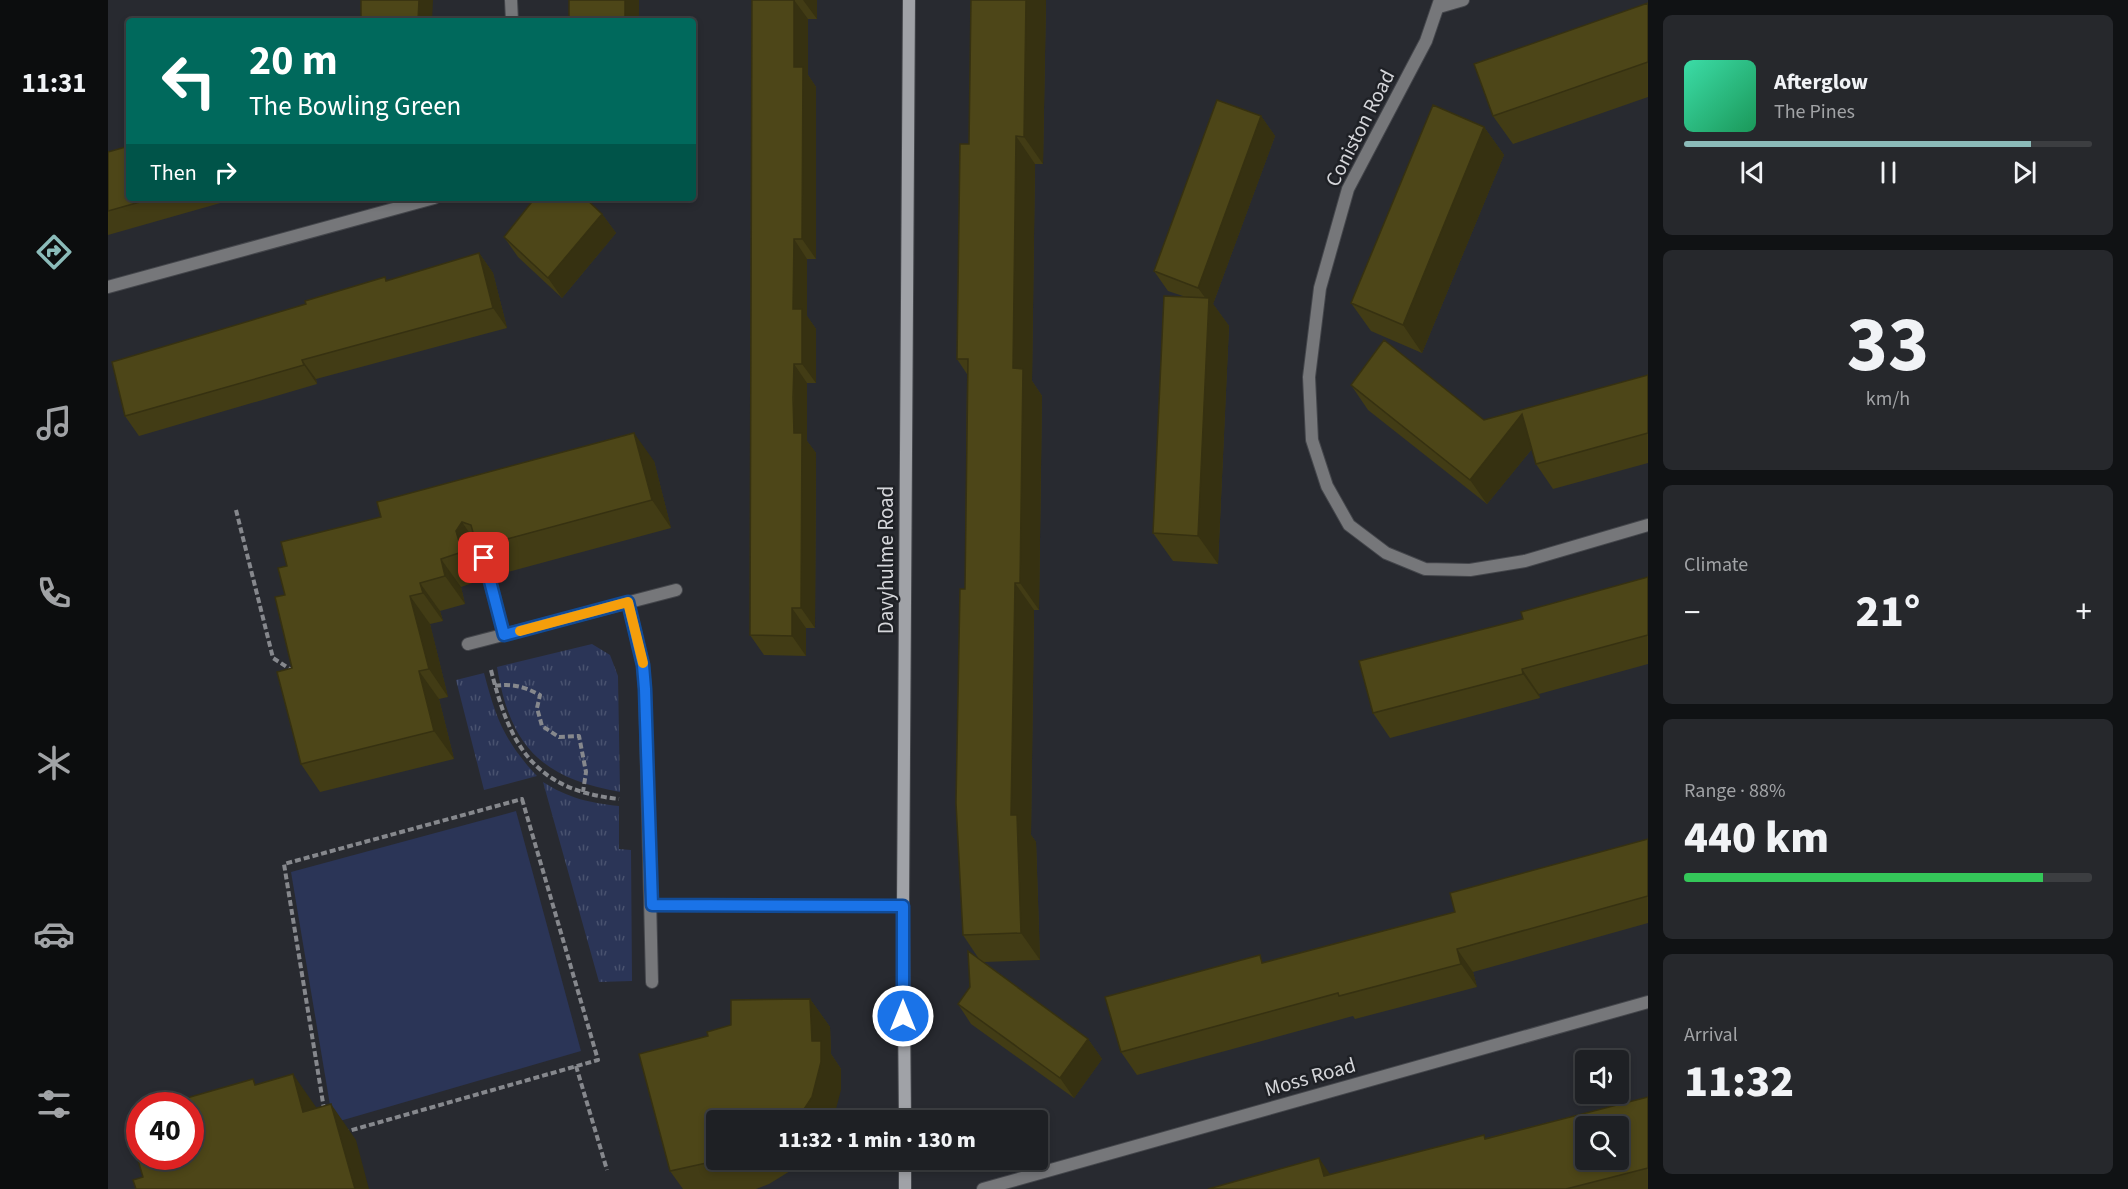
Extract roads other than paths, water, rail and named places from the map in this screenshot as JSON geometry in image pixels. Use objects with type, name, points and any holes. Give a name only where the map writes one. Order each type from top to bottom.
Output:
[{"type":"street","points":[[511,0],[512,18]]},
{"type":"street","name":"Davyhulme Road","points":[[905,1110],[903,906],[909,0]]},
{"type":"street","points":[[1440,4],[1463,0]]},
{"type":"street","name":"Coniston Road","points":[[1440,4],[1426,41],[1348,189],[1320,288],[1310,388],[1312,440],[1326,486],[1349,525],[1386,553],[1425,569],[1470,570],[1525,561],[1648,525]]},
{"type":"street","points":[[108,287],[423,201]]},
{"type":"street","points":[[484,558],[504,635]]},
{"type":"street","points":[[468,644],[676,590]]},
{"type":"street","points":[[628,602],[643,665],[649,799],[652,982]]},
{"type":"street","points":[[652,905],[903,906]]},
{"type":"street","name":"Moss Road","points":[[983,1189],[1648,1002]]},
{"type":"street","points":[[905,1170],[905,1189]]}]
